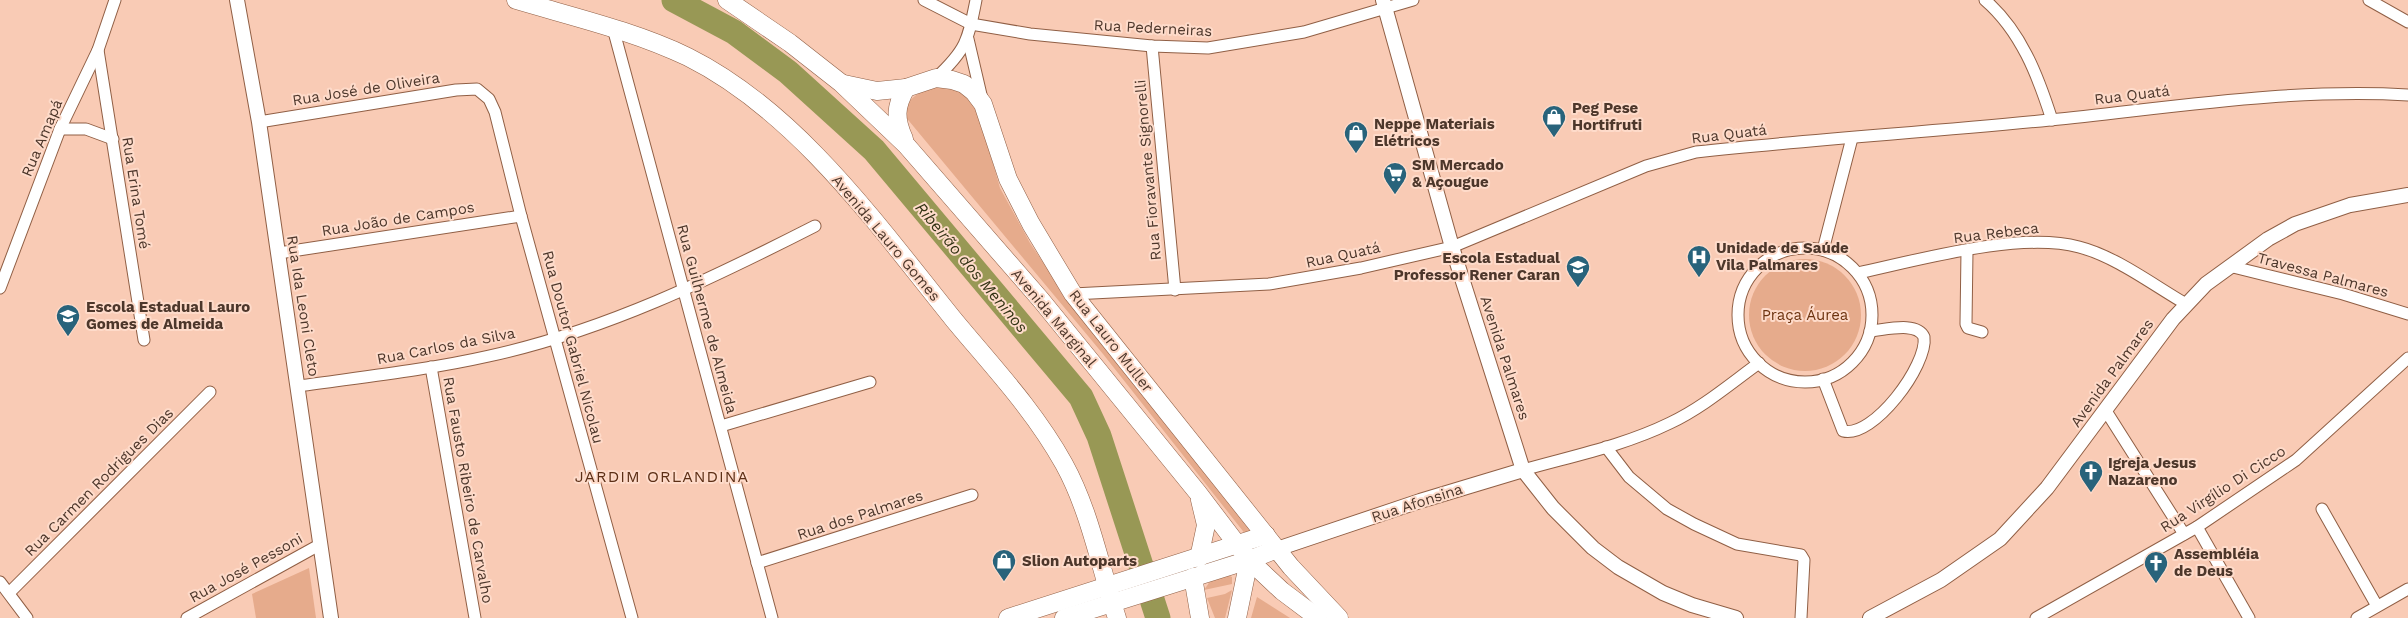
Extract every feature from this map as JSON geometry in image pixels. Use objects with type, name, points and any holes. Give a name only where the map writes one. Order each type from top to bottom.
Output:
[{"type":"main road","name":"Avenida Lauro Gomes","points":[[516,0],[613,28],[688,58],[733,84],[778,119],[839,180],[1033,414],[1065,465],[1118,597]]},
{"type":"main road","points":[[728,0],[790,43],[841,83],[877,91],[906,88]]},
{"type":"main road","name":"Rua Lauro Muller","points":[[906,88],[936,78],[952,80],[964,84],[983,104],[1008,179],[1031,224],[1073,294],[1277,549],[1339,618]]},
{"type":"main road","name":"Avenida Marginal","points":[[841,83],[907,146],[1041,300],[1198,493],[1249,560]]},
{"type":"main road","name":"Avenida Marginal","points":[[906,88],[899,100],[896,117],[907,146]]},
{"type":"main road","points":[[1198,493],[1206,525],[1198,558]]},
{"type":"main road","name":"Rua Afonsina","points":[[1064,618],[1170,576],[1198,558],[1239,546],[1266,535]]},
{"type":"main road","name":"Rua Afonsina","points":[[1170,576],[1193,577],[1249,560],[1277,549]]},
{"type":"main road","points":[[1237,618],[1249,560]]},
{"type":"main road","points":[[1249,560],[1282,591],[1318,618]]},
{"type":"main road","points":[[1193,577],[1200,618]]},
{"type":"main road","name":"Rua Afonsina","points":[[1008,618],[1118,597]]},
{"type":"street","name":"Rua Amapá","points":[[0,288],[60,129],[98,50],[116,0]]},
{"type":"street","name":"Rua Ida Leoni Cleto","points":[[237,0],[259,122],[279,253],[331,618]]},
{"type":"street","name":"Rua Pederneiras","points":[[924,0],[971,24],[1052,37],[1152,46],[1208,48],[1304,32],[1385,5],[1413,0]]},
{"type":"street","points":[[936,78],[959,54],[968,39],[976,0]]},
{"type":"street","points":[[1985,0],[2006,24],[2028,55],[2037,73],[2052,120]]},
{"type":"street","points":[[2369,0],[2408,22]]},
{"type":"street","name":"Avenida Palmares","points":[[1385,5],[1452,247],[1523,470],[1553,508],[1593,548],[1618,567],[1656,589],[1692,606],[1736,618]]},
{"type":"street","name":"Rua Guilherme de Almeida","points":[[613,28],[772,618]]},
{"type":"street","points":[[968,39],[983,104]]},
{"type":"street","name":"Rua Fioravante Signorelli","points":[[1152,46],[1175,290]]},
{"type":"street","name":"Rua Erina Tomé","points":[[98,50],[144,340]]},
{"type":"street","name":"Rua José de Oliveira","points":[[259,122],[430,94],[477,89]]},
{"type":"street","name":"Rua Doutor Gabriel Nicolau","points":[[477,89],[489,99],[495,112],[521,216],[632,618]]},
{"type":"street","name":"Rua Quatá","points":[[1073,294],[1175,290],[1285,282],[1361,268],[1452,247],[1668,158],[1696,152],[2052,120],[2155,107],[2273,96],[2352,93],[2408,95]]},
{"type":"street","points":[[60,129],[86,129],[113,138]]},
{"type":"street","points":[[1823,250],[1852,138]]},
{"type":"street","name":"Avenida Palmares","points":[[1870,618],[1941,580],[2000,539],[2047,488],[2186,304],[2229,266],[2268,239],[2295,224],[2350,205],[2408,195]]},
{"type":"street","name":"Rua João de Campos","points":[[279,253],[521,216]]},
{"type":"street","name":"Rua Carlos da Silva","points":[[299,386],[431,367],[490,356],[555,338],[616,317],[684,290],[815,226]]},
{"type":"street","name":"Rua Rebeca","points":[[1858,273],[1967,251],[2027,242],[2056,242],[2080,247],[2106,258],[2186,304]]},
{"type":"street","points":[[1807,248],[1823,250],[1842,259],[1858,273],[1866,286],[1871,300],[1872,316],[1866,344],[1848,366],[1823,379],[1795,381],[1776,374],[1758,363],[1748,351],[1741,336],[1738,304],[1743,289],[1751,275],[1762,263],[1776,254],[1791,249],[1807,248]]},
{"type":"street","points":[[1967,251],[1966,324],[1968,328],[1982,332]]},
{"type":"street","name":"Travessa Palmares","points":[[2229,266],[2343,294],[2408,314]]},
{"type":"street","points":[[1823,379],[1843,431],[1858,429],[1890,405],[1915,370],[1924,345],[1924,336],[1918,329],[1909,328],[1870,331]]},
{"type":"street","name":"Rua Virgílio Di Cicco","points":[[2036,618],[2198,527],[2307,452],[2408,358]]},
{"type":"street","name":"Rua Afonsina","points":[[1277,549],[1420,501],[1635,438],[1678,419],[1695,409],[1758,363]]},
{"type":"street","name":"Rua Fausto Ribeiro de Carvalho","points":[[431,367],[475,618]]},
{"type":"street","points":[[721,426],[870,382]]},
{"type":"street","name":"Rua Carmen Rodrigues Dias","points":[[9,593],[210,392]]},
{"type":"street","points":[[2106,411],[2184,534]]},
{"type":"street","points":[[1606,448],[1629,477],[1668,509],[1681,517],[1737,544],[1801,556],[1804,560],[1801,618]]},
{"type":"street","name":"Rua dos Palmares","points":[[757,563],[972,495]]},
{"type":"street","points":[[2322,509],[2378,606]]},
{"type":"street","points":[[2198,527],[2249,618]]},
{"type":"street","name":"Rua José Pessoni","points":[[187,618],[321,544]]},
{"type":"street","points":[[0,582],[27,618]]},
{"type":"street","points":[[2357,618],[2408,589]]},
{"type":"green space","points":[[937,85],[954,86],[971,96],[978,111],[1000,188],[1030,243],[1063,292],[1252,532],[1250,540],[1103,354],[904,115],[911,99]]},
{"type":"green space","name":"Praça Áurea","points":[[1805,259],[1827,263],[1845,275],[1857,293],[1861,315],[1857,337],[1845,355],[1827,367],[1805,371],[1783,367],[1765,355],[1753,337],[1749,315],[1753,293],[1765,275],[1783,263]]},
{"type":"green space","points":[[309,568],[316,618],[256,618],[252,594]]},
{"type":"green space","points":[[1228,575],[1232,577],[1232,584],[1204,590],[1211,580]]},
{"type":"green space","points":[[1232,590],[1225,618],[1215,618],[1207,598],[1225,594]]},
{"type":"green space","points":[[1257,597],[1290,618],[1251,618]]},
{"type":"waterway","name":"Ribeirão dos Meninos","points":[[674,0],[734,32],[788,72],[874,150],[1081,397],[1099,436],[1158,618]]},
{"type":"place","name":"Peg Pese Hortifruti","points":[[1554,138]]},
{"type":"place","name":"Neppe Materiais Elétricos","points":[[1356,154]]},
{"type":"place","name":"SM Mercado & Açougue","points":[[1395,195]]},
{"type":"place","name":"Unidade de Saúde Vila Palmares","points":[[1699,278]]},
{"type":"place","name":"Escola Estadual Professor Rener Caran","points":[[1578,288]]},
{"type":"place","name":"Escola Estadual Lauro Gomes de Almeida","points":[[68,337]]},
{"type":"place","name":"Igreja Jesus Nazareno","points":[[2091,493]]},
{"type":"place","name":"Slion Autoparts","points":[[1004,582]]},
{"type":"place","name":"Assembléia de Deus","points":[[2156,584]]},
{"type":"district","name":"JARDIM ORLANDINA","points":[[662,476]]}]
